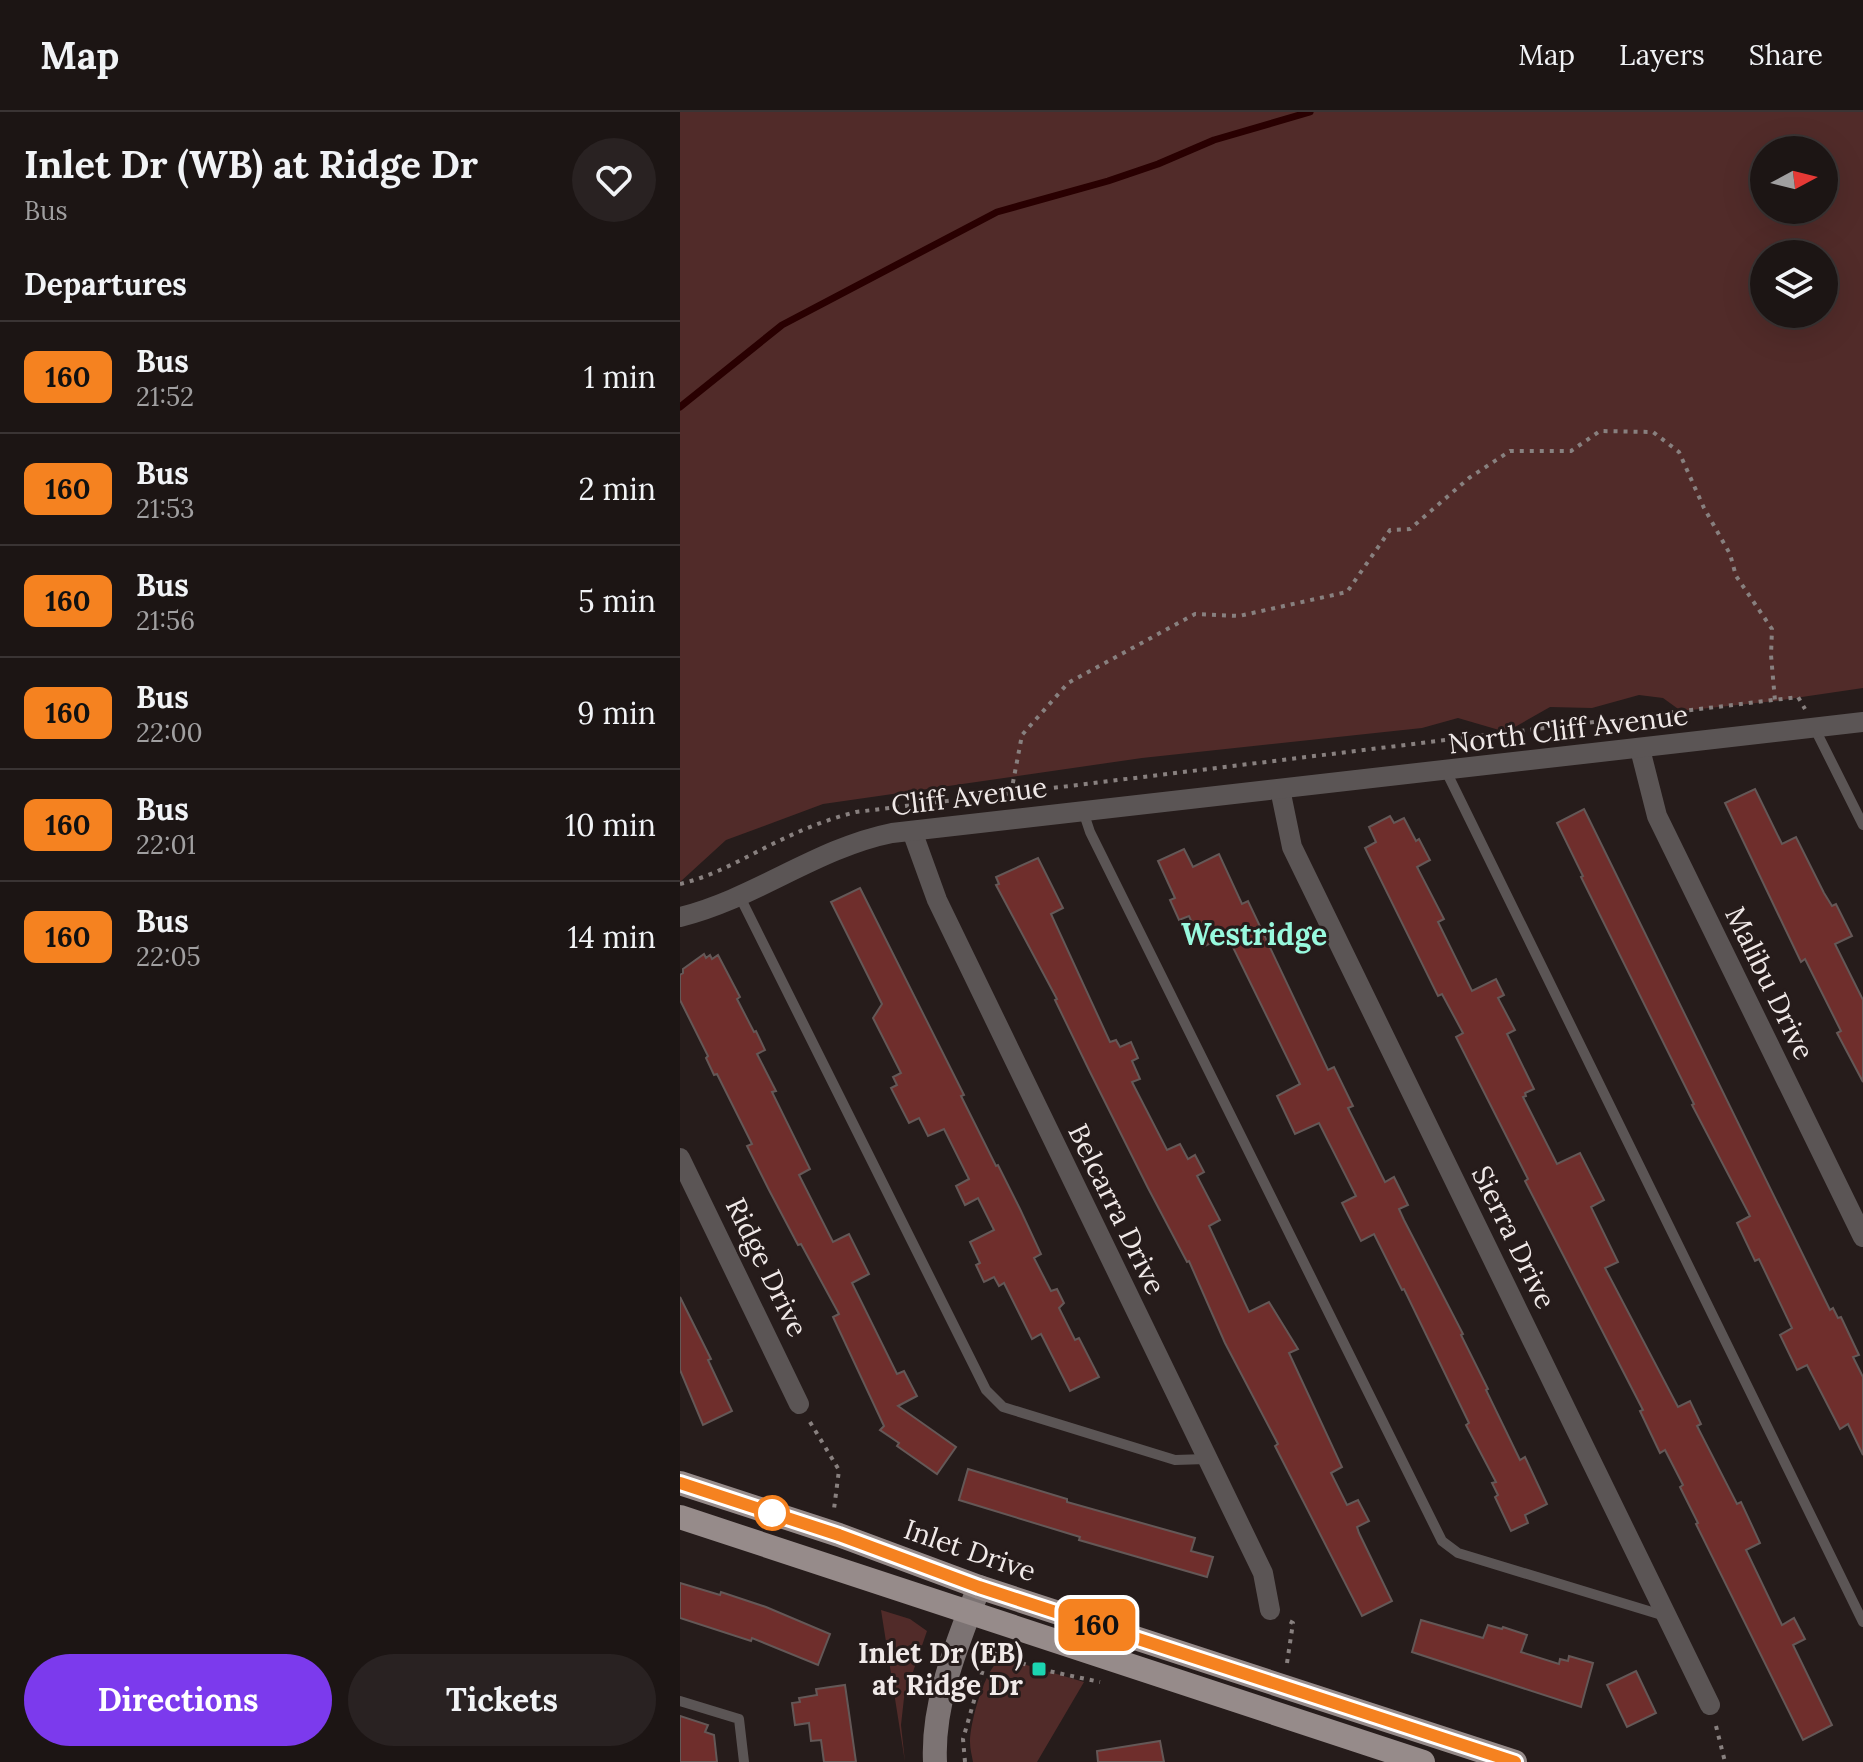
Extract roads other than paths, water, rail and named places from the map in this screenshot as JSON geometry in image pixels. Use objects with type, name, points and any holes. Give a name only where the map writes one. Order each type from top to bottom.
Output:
[{"type":"main road","name":"Inlet Drive","points":[[680,1483],[839,1535],[979,1587],[1515,1762]]},
{"type":"main road","points":[[680,1517],[1423,1762]]},
{"type":"street","name":"North Cliff Avenue","points":[[1280,789],[1863,722]]},
{"type":"street","name":"Malibu Drive","points":[[1640,749],[1657,816],[1863,1237]]},
{"type":"street","name":"Cliff Avenue","points":[[680,917],[739,895],[869,837],[1280,789]]},
{"type":"street","name":"Sierra Drive","points":[[1280,789],[1292,847],[1710,1705]]},
{"type":"street","name":"Belcarra Drive","points":[[912,831],[937,900],[1263,1573],[1270,1610]]},
{"type":"street","name":"Ridge Drive","points":[[680,1158],[799,1404]]},
{"type":"street","points":[[935,1762],[936,1722],[979,1587]]},
{"type":"lane","points":[[1815,729],[1863,825]]},
{"type":"lane","points":[[1446,771],[1863,1622]]},
{"type":"lane","points":[[1083,811],[1090,832],[1442,1541],[1458,1553],[1669,1617]]},
{"type":"lane","points":[[739,895],[986,1390],[1003,1407],[1175,1460],[1206,1459]]},
{"type":"lane","points":[[680,1701],[739,1719],[744,1762]]},
{"type":"waterway","points":[[680,407],[782,325],[997,212],[1108,181],[1214,140],[1310,112]]},
{"type":"place","name":"Inlet Dr (EB) at Ridge Dr","points":[[1039,1669]]},
{"type":"district","name":"Westridge","points":[[1254,935]]}]
